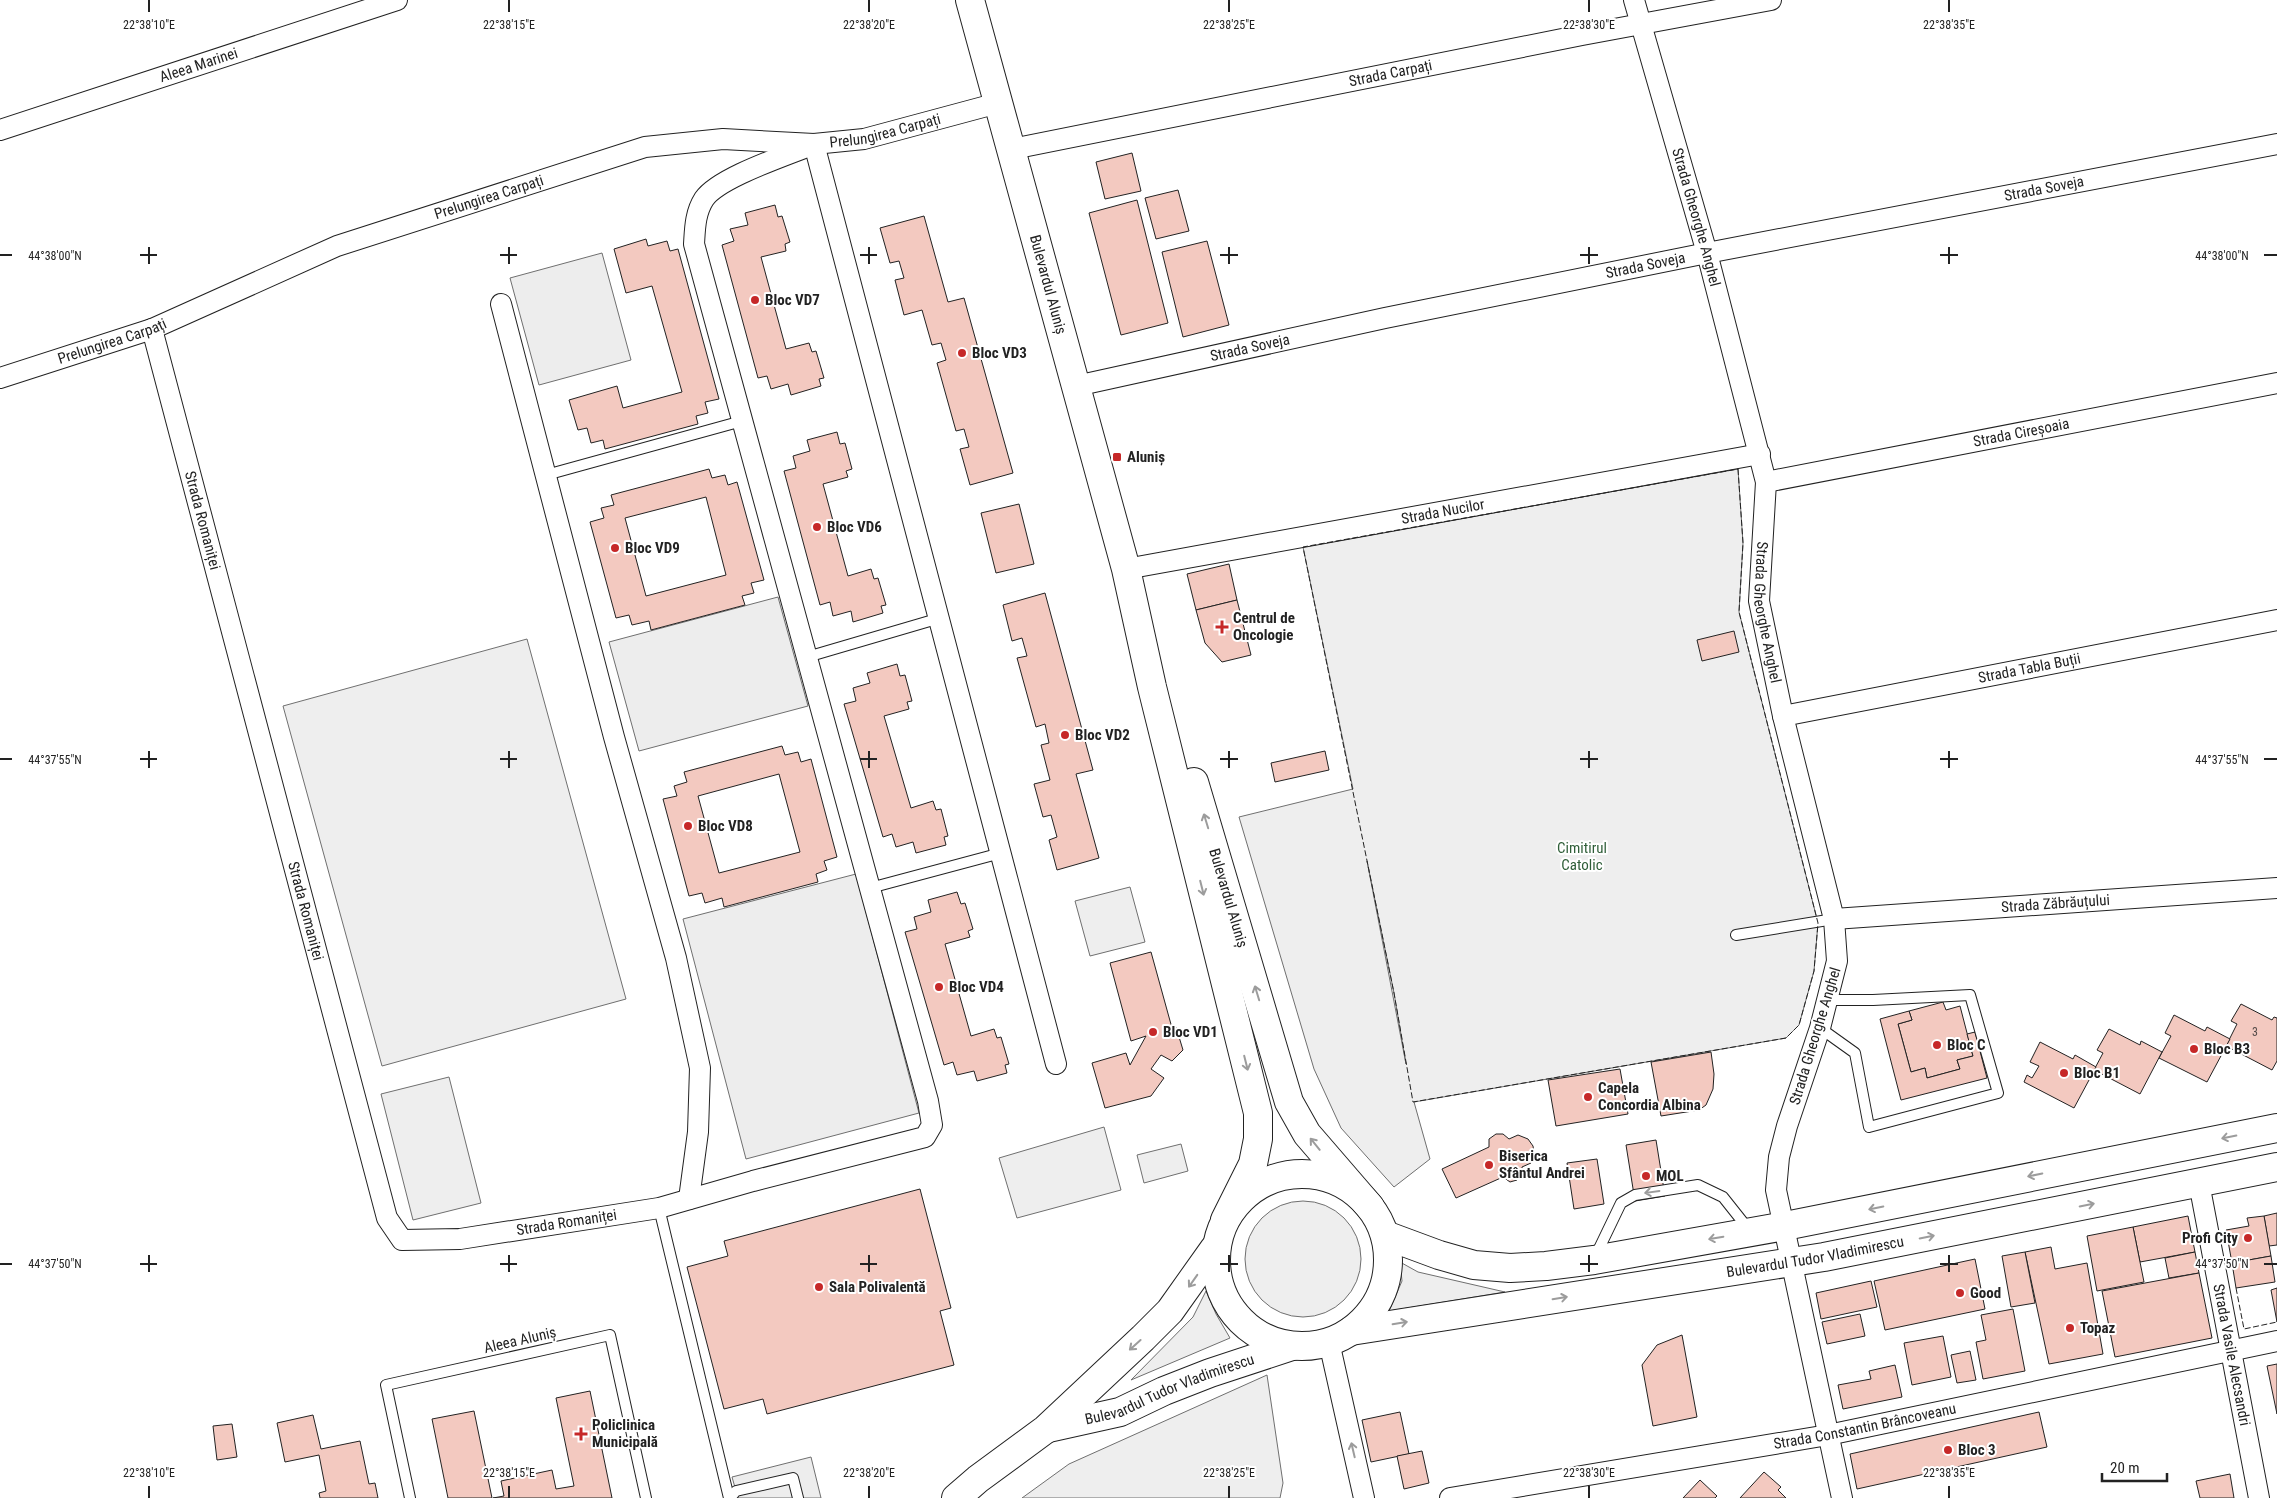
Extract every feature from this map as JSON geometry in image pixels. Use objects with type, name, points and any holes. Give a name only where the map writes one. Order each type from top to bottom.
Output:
[{"type":"main road","name":"Bulevardul Aluniș","points":[[970,0],[1126,569],[1152,687],[1258,1113],[1258,1139],[1254,1164],[1225,1220]]},
{"type":"main road","name":"Bulevardul Aluniș","points":[[1126,569],[1160,670],[1289,1102],[1307,1134],[1370,1206]]},
{"type":"main road","points":[[1385,1235],[1474,1265],[1510,1268],[1594,1260],[1785,1226],[2277,1128]]},
{"type":"main road","name":"Bulevardul Tudor Vladimirescu","points":[[1340,1337],[1824,1257],[2277,1167]]},
{"type":"main road","points":[[1311,1174],[1344,1184],[1370,1206],[1379,1220],[1385,1235],[1389,1266],[1381,1296],[1363,1321],[1340,1337],[1307,1346],[1292,1346],[1274,1342],[1257,1334],[1231,1310],[1222,1294],[1217,1277],[1214,1249],[1225,1220],[1246,1193],[1277,1177],[1311,1174]]},
{"type":"main road","name":"Bulevardul Tudor Vladimirescu","points":[[956,1498],[978,1479],[1046,1429],[1170,1311],[1214,1249]]},
{"type":"main road","name":"Bulevardul Tudor Vladimirescu","points":[[1046,1429],[1120,1412],[1201,1377],[1292,1346]]},
{"type":"street","name":"Aleea Marinei","points":[[0,130],[397,0]]},
{"type":"street","name":"Strada Gheorghe Anghel","points":[[1634,0],[1707,252],[1760,454],[1766,482],[1759,601],[1783,716],[1834,919],[1837,961],[1820,1028],[1779,1157],[1776,1190],[1793,1262],[1842,1498]]},
{"type":"street","name":"Strada Carpați","points":[[1012,150],[1641,24],[1771,0]]},
{"type":"street","name":"Prelungirea Carpați","points":[[0,378],[152,329],[337,246],[645,147],[723,139],[814,144],[864,138],[998,103]]},
{"type":"street","points":[[659,1208],[924,1137],[932,1125],[928,1101],[694,244],[696,217],[704,198],[724,182],[814,144],[1056,1064]]},
{"type":"street","name":"Strada Soveja","points":[[1076,386],[1385,318],[1707,252],[2277,144]]},
{"type":"street","points":[[501,304],[614,737],[676,958],[700,1068],[698,1132],[689,1199]]},
{"type":"street","name":"Strada Romaniței","points":[[152,329],[387,1218],[402,1240],[460,1239],[659,1208]]},
{"type":"street","name":"Strada Cireșoaia","points":[[1766,482],[2277,383]]},
{"type":"street","name":"Strada Nucilor","points":[[1126,569],[1760,454]]},
{"type":"street","name":"Strada Tabla Buții","points":[[1783,716],[2277,620]]},
{"type":"street","name":"Strada Zăbrăuțului","points":[[1834,919],[2277,888]]},
{"type":"street","name":"Strada Vasile Alecsandri","points":[[2199,1183],[2258,1498]]},
{"type":"street","points":[[1340,1337],[1364,1498]]},
{"type":"street","name":"Strada Constantin Brâncoveanu","points":[[1450,1498],[1828,1435],[2277,1341]]},
{"type":"lane","points":[[546,475],[742,421]]},
{"type":"lane","points":[[807,657],[940,618]]},
{"type":"lane","points":[[870,888],[1001,853]]},
{"type":"lane","points":[[1736,935],[1834,919]]},
{"type":"lane","points":[[1820,1028],[1855,1053],[1868,1127],[1998,1093],[1970,994],[1874,1000],[1827,1000]]},
{"type":"lane","points":[[1594,1260],[1621,1202],[1635,1195],[1698,1186],[1723,1197],[1750,1232]]},
{"type":"lane","points":[[659,1208],[729,1498],[736,1492],[793,1478],[798,1498]]},
{"type":"lane","name":"Aleea Aluniș","points":[[410,1498],[386,1386],[610,1335],[646,1498]]},
{"type":"green space","name":"Cimitirul Catolic","points":[[1738,469],[1743,543],[1739,612],[1818,923],[1814,971],[1799,1025],[1786,1038],[1414,1102],[1430,1159],[1394,1187],[1341,1128],[1314,1069],[1239,817],[1353,789],[1303,547]],"holes":[[[1367,861],[1394,993],[1406,1064]]]},
{"type":"green space","points":[[527,639],[626,999],[382,1066],[283,706]]},
{"type":"green space","points":[[1130,887],[1145,942],[1090,956],[1075,901]]},
{"type":"green space","points":[[449,1077],[481,1203],[413,1220],[381,1094]]},
{"type":"green space","points":[[1104,1127],[1121,1190],[1017,1218],[999,1158]]},
{"type":"green space","points":[[1181,1144],[1188,1171],[1144,1183],[1137,1155]]},
{"type":"green space","points":[[1303,1201],[1325,1206],[1344,1218],[1356,1237],[1361,1259],[1356,1281],[1344,1300],[1325,1312],[1303,1317],[1281,1312],[1262,1300],[1250,1281],[1245,1259],[1250,1237],[1262,1218],[1281,1206]]},
{"type":"green space","points":[[1400,1262],[1418,1272],[1505,1292],[1389,1311],[1402,1281]]},
{"type":"green space","points":[[1206,1291],[1216,1314],[1230,1338],[1131,1380],[1193,1317]]},
{"type":"green space","points":[[1267,1375],[1283,1483],[1280,1498],[1022,1498],[1069,1464]]},
{"type":"shaded area","points":[[602,253],[631,360],[539,385],[510,278]]},
{"type":"shaded area","points":[[778,597],[808,706],[639,751],[609,642]]},
{"type":"shaded area","points":[[856,874],[919,1113],[746,1159],[683,919]]},
{"type":"shaded area","points":[[811,1457],[821,1498],[738,1498],[732,1477]]},
{"type":"building","points":[[1132,153],[1141,191],[1105,199],[1096,162]]},
{"type":"building","points":[[1178,190],[1189,231],[1156,239],[1145,198]]},
{"type":"building","points":[[1137,200],[1168,323],[1121,335],[1089,213]]},
{"type":"building","name":"Bloc VD7","points":[[775,205],[778,217],[782,216],[790,242],[785,244],[786,251],[761,257],[786,349],[809,343],[812,352],[816,351],[824,378],[819,379],[821,386],[791,395],[788,384],[771,389],[767,376],[758,378],[722,245],[734,241],[730,229],[748,225],[745,213]]},
{"type":"building","name":"Bloc VD3","points":[[924,216],[948,302],[964,298],[1013,473],[970,485],[960,449],[969,447],[964,429],[956,431],[937,363],[946,360],[941,343],[932,345],[922,310],[904,315],[895,280],[904,278],[899,261],[890,263],[880,228]]},
{"type":"building","points":[[646,239],[648,246],[667,241],[670,251],[678,249],[719,399],[705,402],[708,413],[696,416],[698,424],[605,449],[603,440],[591,443],[587,428],[578,430],[569,400],[617,386],[623,408],[682,392],[652,286],[626,293],[614,249]]},
{"type":"building","points":[[1207,241],[1229,325],[1183,337],[1162,252]]},
{"type":"building","name":"Bloc VD6","points":[[837,432],[840,444],[845,443],[852,469],[846,471],[848,477],[823,484],[848,576],[871,569],[874,579],[878,578],[886,605],[881,606],[883,613],[853,622],[851,611],[833,616],[830,602],[820,605],[784,471],[796,468],[793,456],[810,451],[807,440]]},
{"type":"building","name":"Bloc VD9","points":[[709,469],[712,478],[725,475],[728,485],[737,482],[764,580],[751,583],[754,593],[742,596],[745,605],[651,630],[649,621],[632,625],[629,615],[616,618],[590,522],[604,518],[601,508],[614,505],[611,495]],"holes":[[[706,497],[726,575],[646,596],[625,518]]]},
{"type":"building","points":[[1019,504],[1034,564],[996,573],[981,513]]},
{"type":"building","points":[[1229,564],[1237,600],[1196,610],[1187,574]]},
{"type":"building","name":"Bloc VD2","points":[[1045,593],[1093,770],[1076,774],[1099,858],[1057,870],[1049,840],[1057,837],[1051,815],[1043,817],[1034,784],[1050,780],[1041,745],[1049,743],[1045,724],[1036,727],[1017,658],[1027,656],[1022,638],[1012,641],[1003,605]]},
{"type":"building","name":"Centrul de Oncologie","points":[[1237,600],[1251,655],[1222,662],[1205,643],[1196,610]]},
{"type":"building","points":[[1734,631],[1739,652],[1702,661],[1697,640]]},
{"type":"building","points":[[897,664],[900,676],[905,675],[912,701],[907,702],[909,709],[884,716],[911,808],[933,801],[936,810],[941,809],[948,836],[944,837],[946,845],[916,853],[913,842],[896,847],[892,834],[883,837],[844,704],[856,701],[853,688],[870,683],[867,673]]},
{"type":"building","name":"Bloc VD8","points":[[782,746],[785,755],[798,752],[801,762],[811,759],[837,857],[824,861],[827,870],[816,874],[818,882],[724,907],[722,898],[705,903],[702,893],[689,896],[663,799],[677,796],[674,786],[687,782],[684,772]],"holes":[[[779,774],[800,852],[719,873],[698,796]]]},
{"type":"building","points":[[1325,751],[1329,770],[1275,782],[1271,763]]},
{"type":"building","name":"Bloc VD4","points":[[957,892],[961,904],[965,903],[973,929],[968,931],[970,937],[945,944],[971,1036],[994,1029],[997,1038],[1001,1037],[1009,1064],[1005,1065],[1007,1073],[977,1081],[974,1071],[957,1075],[953,1062],[944,1065],[905,932],[917,929],[914,917],[931,912],[928,900]]},
{"type":"building","name":"Bloc VD1","points":[[1151,952],[1172,1028],[1176,1027],[1183,1050],[1172,1061],[1161,1055],[1151,1069],[1164,1078],[1151,1096],[1105,1108],[1092,1063],[1126,1053],[1130,1065],[1146,1036],[1131,1041],[1110,963]]},
{"type":"building","name":"Bloc C","points":[[1943,1002],[1946,1010],[1960,1006],[1973,1056],[1957,1060],[1960,1069],[1927,1078],[1925,1068],[1911,1072],[1898,1024],[1912,1020],[1909,1011]]},
{"type":"building","points":[[2241,1004],[2272,1020],[2274,1017],[2277,1018],[2277,1061],[2272,1070],[2226,1046],[2237,1024],[2231,1021]]},
{"type":"building","points":[[1909,1011],[1912,1020],[1898,1024],[1911,1072],[1925,1068],[1927,1078],[1960,1069],[1957,1060],[1973,1056],[1967,1034],[1975,1032],[1987,1078],[1901,1100],[1880,1019]]},
{"type":"building","name":"Bloc B3","points":[[2174,1015],[2205,1031],[2207,1027],[2230,1039],[2207,1082],[2159,1058],[2171,1036],[2165,1033]]},
{"type":"building","points":[[2109,1029],[2140,1045],[2141,1041],[2162,1052],[2140,1094],[2094,1070],[2103,1053],[2097,1050]]},
{"type":"building","name":"Bloc B1","points":[[2040,1042],[2073,1059],[2075,1055],[2096,1067],[2074,1108],[2024,1082],[2027,1075],[2032,1078],[2039,1066],[2030,1062]]},
{"type":"building","points":[[1711,1052],[1714,1074],[1713,1089],[1706,1105],[1699,1110],[1661,1116],[1651,1062]]},
{"type":"building","name":"Capela Concordia Albina","points":[[1620,1069],[1628,1114],[1556,1126],[1548,1080]]},
{"type":"building","name":"Biserica Sfântul Andrei","points":[[1496,1134],[1503,1134],[1509,1139],[1518,1135],[1528,1139],[1533,1146],[1534,1153],[1531,1163],[1522,1167],[1522,1173],[1517,1180],[1510,1182],[1503,1177],[1456,1198],[1442,1169],[1489,1147],[1489,1139]]},
{"type":"building","points":[[1656,1140],[1665,1196],[1635,1201],[1626,1145]]},
{"type":"building","points":[[1597,1159],[1604,1204],[1574,1209],[1567,1163]]},
{"type":"building","name":"Sala Polivalentă","points":[[920,1189],[951,1308],[940,1311],[954,1365],[767,1414],[763,1399],[724,1409],[687,1267],[728,1256],[724,1241]]},
{"type":"building","points":[[2277,1213],[2277,1245],[2269,1246],[2264,1216]]},
{"type":"building","points":[[2188,1216],[2195,1252],[2140,1262],[2133,1227]]},
{"type":"building","name":"Profi City","points":[[2264,1216],[2271,1256],[2232,1263],[2226,1230],[2249,1226],[2247,1218]]},
{"type":"building","points":[[2133,1227],[2144,1282],[2097,1291],[2087,1236]]},
{"type":"building","name":"Topaz","points":[[2051,1247],[2055,1269],[2087,1263],[2103,1354],[2049,1364],[2025,1252]]},
{"type":"building","points":[[2025,1252],[2035,1303],[2011,1307],[2002,1256]]},
{"type":"building","points":[[2195,1252],[2199,1273],[2169,1278],[2165,1258]]},
{"type":"building","points":[[2271,1256],[2275,1282],[2236,1288],[2232,1263]]},
{"type":"building","points":[[1975,1259],[1985,1309],[1885,1330],[1874,1281]]},
{"type":"building","points":[[2199,1273],[2212,1338],[2115,1357],[2102,1291]]},
{"type":"building","points":[[1871,1281],[1877,1307],[1821,1319],[1816,1293]]},
{"type":"building","points":[[2277,1288],[2277,1322],[2271,1290]]},
{"type":"building","points":[[2013,1309],[2025,1371],[1983,1379],[1976,1342],[1986,1340],[1981,1315]]},
{"type":"building","points":[[1860,1314],[1865,1336],[1827,1344],[1822,1322]]},
{"type":"building","points":[[1682,1335],[1697,1417],[1653,1426],[1642,1365],[1657,1345]]},
{"type":"building","points":[[1943,1336],[1951,1377],[1912,1385],[1904,1343]]},
{"type":"building","points":[[1970,1351],[1976,1380],[1957,1383],[1951,1355]]},
{"type":"building","points":[[2277,1364],[2277,1414],[2267,1366]]},
{"type":"building","points":[[1895,1365],[1902,1397],[1843,1409],[1838,1385],[1871,1379],[1869,1371]]},
{"type":"building","name":"Policlinica Municipală","points":[[590,1391],[612,1498],[493,1498],[504,1496],[501,1481],[552,1470],[556,1489],[574,1486],[556,1398]]},
{"type":"building","points":[[474,1411],[492,1498],[448,1498],[432,1419]]},
{"type":"building","points":[[1400,1412],[1409,1454],[1371,1462],[1362,1420]]},
{"type":"building","name":"Bloc 3","points":[[2039,1412],[2047,1447],[1857,1489],[1850,1454]]},
{"type":"building","points":[[313,1415],[321,1449],[360,1441],[369,1484],[375,1483],[378,1498],[320,1498],[319,1493],[326,1491],[319,1455],[285,1462],[277,1423]]},
{"type":"building","points":[[232,1424],[237,1457],[217,1460],[213,1426]]},
{"type":"building","points":[[1422,1451],[1429,1483],[1404,1489],[1397,1456]]},
{"type":"building","points":[[1764,1472],[1781,1487],[1778,1490],[1786,1498],[1740,1498]]},
{"type":"building","points":[[2230,1474],[2234,1498],[2200,1498],[2196,1481]]},
{"type":"building","points":[[1700,1480],[1717,1496],[1715,1498],[1683,1498]]},
{"type":"fence","points":[[1738,469],[1743,543],[1739,612],[1818,923],[1814,971],[1799,1025],[1786,1038],[1413,1102],[1394,993],[1303,547],[1738,469]]},
{"type":"fence","points":[[2236,1288],[2244,1329],[2277,1322]]},
{"type":"place","name":"Bloc VD7","points":[[755,300]]},
{"type":"place","name":"Bloc VD3","points":[[962,353]]},
{"type":"place","name":"Aluniș","points":[[1117,457]]},
{"type":"place","name":"Bloc VD6","points":[[817,527]]},
{"type":"place","name":"Bloc VD9","points":[[615,548]]},
{"type":"place","name":"Centrul de Oncologie","points":[[1222,627]]},
{"type":"place","name":"Bloc VD2","points":[[1065,735]]},
{"type":"place","name":"Bloc VD8","points":[[688,826]]},
{"type":"place","name":"Bloc VD4","points":[[939,987]]},
{"type":"place","name":"Bloc VD1","points":[[1153,1032]]},
{"type":"place","name":"Bloc C","points":[[1937,1045]]},
{"type":"place","name":"Bloc B3","points":[[2194,1049]]},
{"type":"place","name":"Bloc B1","points":[[2064,1073]]},
{"type":"place","name":"Capela Concordia Albina","points":[[1588,1097]]},
{"type":"place","name":"Biserica Sfântul Andrei","points":[[1489,1165]]},
{"type":"place","name":"MOL","points":[[1646,1176]]},
{"type":"place","name":"Profi City","points":[[2248,1238]]},
{"type":"place","name":"Sala Polivalentă","points":[[819,1287]]},
{"type":"place","name":"Good","points":[[1960,1293]]},
{"type":"place","name":"Topaz","points":[[2070,1328]]},
{"type":"place","name":"Policlinica Municipală","points":[[581,1434]]},
{"type":"place","name":"Bloc 3","points":[[1948,1450]]}]
